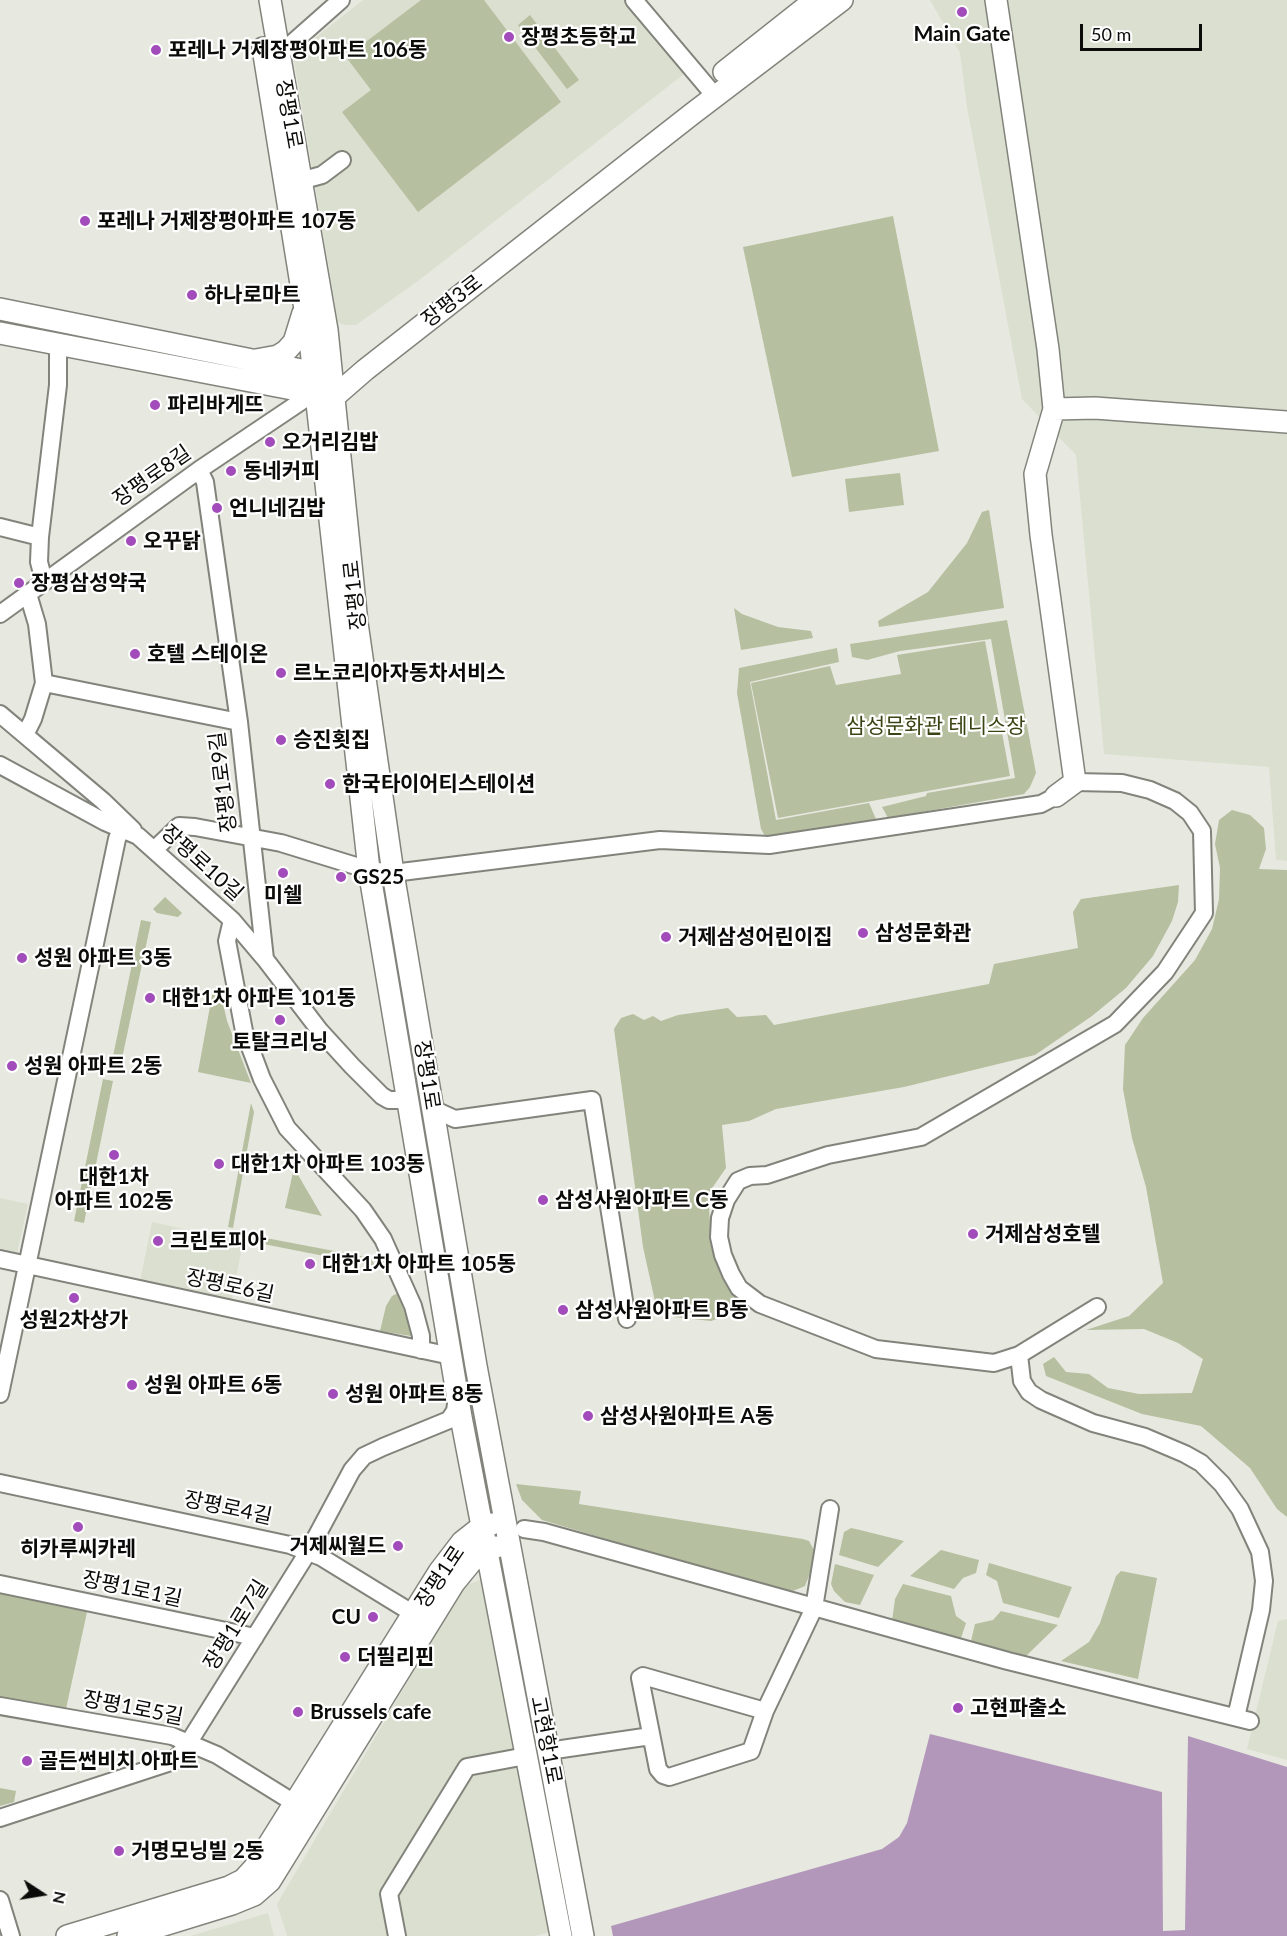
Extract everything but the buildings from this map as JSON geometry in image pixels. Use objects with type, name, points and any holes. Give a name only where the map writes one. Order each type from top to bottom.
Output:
[{"type":"street","name":"장평1로","points":[[255,0],[272,60],[293,183],[327,330],[324,385],[369,870],[406,1100],[474,1484]]},
{"type":"street","name":"장평1로","points":[[270,0],[272,60]]},
{"type":"street","points":[[272,60],[341,0]]},
{"type":"street","points":[[634,0],[711,91]]},
{"type":"street","name":"장평3로","points":[[324,385],[364,370],[711,91],[815,0]]},
{"type":"street","name":"장평3로","points":[[711,91],[842,0]]},
{"type":"street","points":[[996,0],[1048,349],[1054,409],[1035,474],[1041,535],[1075,783]]},
{"type":"street","points":[[293,183],[322,175],[342,160]]},
{"type":"street","name":"장평1로","points":[[67,1936],[229,1887],[243,1880],[302,1808],[421,1619],[452,1555],[462,1542],[481,1527],[504,1520],[393,873],[324,385],[304,307],[293,183]]},
{"type":"street","points":[[252,361],[276,357],[286,351],[294,342],[304,307]]},
{"type":"street","points":[[0,309],[252,361],[324,385]]},
{"type":"street","points":[[0,333],[57,345],[324,385]]},
{"type":"street","points":[[44,581],[39,562],[40,537],[58,385],[57,345]]},
{"type":"street","name":"장평로8길","points":[[0,615],[199,470],[324,385]]},
{"type":"street","points":[[1054,409],[1095,408],[1287,422]]},
{"type":"street","name":"장평1로9길","points":[[199,470],[205,482],[239,722],[265,959]]},
{"type":"street","points":[[0,527],[40,537]]},
{"type":"street","points":[[25,735],[33,719],[44,683],[37,624],[28,594]]},
{"type":"street","points":[[44,683],[239,722]]},
{"type":"street","points":[[0,714],[103,801],[138,836]]},
{"type":"street","name":"장평로10길","points":[[0,765],[121,830],[138,836],[232,920],[227,941],[244,1030],[262,1079],[287,1128],[363,1210],[383,1239],[413,1306],[421,1336],[421,1350]]},
{"type":"street","points":[[155,849],[179,826],[281,843],[369,870],[393,873],[660,840],[769,845],[1041,804],[1075,783],[1122,783],[1150,790],[1175,801],[1190,813],[1202,831],[1204,913],[1165,972],[1115,1024],[921,1137],[828,1155],[767,1175],[750,1176],[738,1181],[726,1200],[720,1218],[721,1246],[731,1274],[739,1288],[760,1304],[876,1349],[994,1363],[1019,1355],[1097,1307]]},
{"type":"street","points":[[0,1394],[117,839],[121,830]]},
{"type":"street","points":[[232,920],[265,959],[320,1032],[352,1066],[382,1096],[389,1100],[406,1100]]},
{"type":"street","points":[[433,1109],[455,1119],[592,1104]]},
{"type":"street","points":[[439,1144],[457,1128],[592,1104]]},
{"type":"street","points":[[592,1104],[627,1319]]},
{"type":"street","name":"장평로6길","points":[[0,1259],[451,1356]]},
{"type":"street","points":[[516,1536],[544,1532],[1008,1661],[1235,1717],[1261,1610],[1264,1581],[1260,1552],[1240,1509],[1222,1484],[1201,1463],[1185,1454],[1145,1437],[1093,1423],[1041,1400],[1029,1392],[1022,1381],[1019,1355]]},
{"type":"street","name":"장평1로7길","points":[[0,1818],[148,1772],[174,1761],[189,1743],[308,1552],[352,1470],[364,1456],[449,1420],[455,1412],[457,1394]]},
{"type":"street","name":"장평로4길","points":[[0,1483],[256,1537],[308,1552],[321,1557],[421,1619]]},
{"type":"street","points":[[452,1555],[467,1522],[474,1484]]},
{"type":"street","name":"고현항1로","points":[[474,1484],[558,1935]]},
{"type":"street","points":[[765,1712],[642,1676],[639,1680],[658,1769],[669,1777],[751,1751],[765,1712],[814,1608],[830,1509]]},
{"type":"street","name":"고현항1로","points":[[504,1520],[516,1536],[548,1751],[582,1932]]},
{"type":"street","name":"장평1로","points":[[421,1619],[477,1555],[516,1536]]},
{"type":"street","name":"장평1로1길","points":[[0,1584],[255,1637]]},
{"type":"street","points":[[817,1586],[824,1604],[832,1613]]},
{"type":"street","points":[[795,1603],[807,1597],[817,1586]]},
{"type":"street","name":"장평1로5길","points":[[0,1706],[172,1736],[217,1755],[302,1808]]},
{"type":"street","points":[[548,1751],[651,1736]]},
{"type":"street","points":[[397,1936],[389,1894],[467,1767],[526,1756]]},
{"type":"street","name":"장평1로","points":[[128,1936],[254,1895],[270,1881],[302,1808]]},
{"type":"street","points":[[0,1900],[11,1936]]},
{"type":"street","points":[[558,1935],[582,1932]]},
{"type":"shaded area","points":[[363,0],[631,0],[684,74],[418,281],[356,325],[344,325],[338,322],[294,61],[297,52]]},
{"type":"shaded area","points":[[930,0],[1287,0],[1287,861],[1276,860],[1269,767],[1104,754],[1076,455],[1022,399],[967,107],[960,53]]},
{"type":"shaded area","points":[[0,1198],[28,1204],[17,1253],[0,1249]]},
{"type":"shaded area","points":[[152,1222],[243,1242],[232,1300],[140,1281]]},
{"type":"shaded area","points":[[485,1578],[517,1751],[464,1759],[381,1891],[389,1936],[287,1936],[277,1904],[464,1586]]},
{"type":"shaded area","points":[[1287,1619],[1287,1760],[1247,1749],[1278,1621]]},
{"type":"shaded area","points":[[930,1734],[1162,1792],[1163,1931],[1185,1930],[1188,1736],[1287,1767],[1287,1936],[613,1936],[611,1926],[882,1849],[899,1837],[907,1823]]},
{"type":"shaded area","points":[[522,1763],[554,1931],[534,1936],[406,1936],[398,1894],[472,1771]]},
{"type":"shaded area","points":[[268,1913],[274,1936],[190,1936]]},
{"type":"green space","points":[[421,0],[484,0],[561,102],[418,212],[342,112],[371,90],[346,57]]},
{"type":"green space","points":[[530,15],[579,80],[567,89],[518,25]]},
{"type":"green space","points":[[893,216],[939,451],[792,477],[743,247]]},
{"type":"green space","points":[[900,473],[904,505],[849,512],[845,479]]},
{"type":"green space","points":[[989,510],[1004,608],[879,627],[878,621],[928,592],[967,543],[982,512]]},
{"type":"green space","points":[[734,608],[742,614],[778,627],[811,631],[813,638],[741,650]]},
{"type":"green space","points":[[1007,620],[1036,773],[1030,787],[1024,794],[888,818],[882,807],[926,796],[927,793],[1015,778],[991,639],[900,651],[867,660],[852,657],[850,644]]},
{"type":"green space","name":"삼성문화관 테니스장","points":[[985,641],[1010,776],[778,818],[751,683],[830,666],[836,685],[901,674],[897,655]]},
{"type":"green space","points":[[837,648],[839,662],[750,682],[776,820],[869,803],[876,819],[772,839],[765,836],[761,829],[737,693],[739,668]]},
{"type":"green space","points":[[1232,810],[1250,815],[1264,828],[1266,849],[1259,869],[1287,870],[1287,1517],[1277,1509],[1250,1468],[1201,1426],[1142,1414],[1046,1376],[1043,1364],[1054,1357],[1066,1372],[1089,1374],[1108,1388],[1139,1394],[1192,1393],[1203,1359],[1178,1343],[1144,1329],[1086,1330],[1129,1316],[1163,1283],[1146,1187],[1132,1138],[1123,1089],[1125,1045],[1143,1018],[1195,960],[1212,929],[1219,899],[1220,868],[1215,844],[1219,820]]},
{"type":"green space","points":[[1179,885],[1178,902],[1172,921],[1153,956],[1126,988],[1092,1016],[1035,1055],[904,1087],[776,1109],[749,1121],[722,1125],[726,1168],[708,1194],[711,1236],[715,1261],[722,1278],[735,1296],[749,1308],[711,1321],[674,1317],[656,1306],[643,1247],[614,1029],[621,1018],[633,1014],[644,1020],[653,1016],[661,1021],[678,1015],[728,1008],[737,1017],[766,1015],[774,1025],[989,984],[994,964],[1078,948],[1073,912],[1081,899]]},
{"type":"green space","points":[[386,887],[483,1451],[476,1446],[382,888]]},
{"type":"green space","points":[[165,897],[182,913],[178,917],[157,913],[153,909]]},
{"type":"green space","points":[[141,920],[151,922],[120,1068],[111,1066]]},
{"type":"green space","points":[[219,985],[227,1021],[251,1083],[198,1072],[213,990]]},
{"type":"green space","points":[[103,1079],[113,1081],[84,1223],[74,1221]]},
{"type":"green space","points":[[251,1103],[254,1112],[233,1228],[228,1227]]},
{"type":"green space","points":[[294,1168],[322,1216],[285,1208]]},
{"type":"green space","points":[[250,1235],[371,1258],[375,1266],[248,1241]]},
{"type":"green space","points":[[398,1293],[411,1336],[380,1331],[386,1306],[392,1296]]},
{"type":"green space","points":[[516,1484],[581,1491],[579,1504],[803,1539],[809,1541],[814,1550],[812,1568],[805,1586],[788,1593],[542,1520],[522,1500]]},
{"type":"green space","points":[[851,1528],[904,1541],[878,1567],[839,1555],[844,1532]]},
{"type":"green space","points":[[941,1550],[979,1560],[976,1573],[963,1578],[954,1589],[910,1576]]},
{"type":"green space","points":[[989,1563],[1072,1587],[1059,1618],[1003,1603],[997,1581],[986,1575]]},
{"type":"green space","points":[[835,1564],[874,1575],[860,1605],[845,1602],[834,1591],[831,1584]]},
{"type":"green space","points":[[1121,1571],[1157,1578],[1138,1679],[1061,1661],[1089,1642],[1100,1623],[1116,1576]]},
{"type":"green space","points":[[0,1584],[89,1603],[64,1718],[0,1706]]},
{"type":"green space","points":[[903,1584],[951,1596],[956,1616],[966,1623],[961,1638],[892,1621],[895,1599]]},
{"type":"green space","points":[[1001,1611],[1058,1625],[1026,1656],[971,1641],[975,1624],[993,1620]]},
{"type":"green space","points":[[0,1788],[16,1791],[14,1802],[0,1806]]},
{"type":"place","name":"Main Gate","points":[[962,12]]},
{"type":"place","name":"장평초등학교","points":[[509,37]]},
{"type":"place","name":"포레나 거제장평아파트 106동","points":[[156,50]]},
{"type":"place","name":"포레나 거제장평아파트 107동","points":[[85,221]]},
{"type":"place","name":"하나로마트","points":[[192,295]]},
{"type":"place","name":"파리바게뜨","points":[[155,405]]},
{"type":"place","name":"오거리김밥","points":[[270,442]]},
{"type":"place","name":"동네커피","points":[[231,471]]},
{"type":"place","name":"언니네김밥","points":[[217,508]]},
{"type":"place","name":"오꾸닭","points":[[131,541]]},
{"type":"place","name":"장평삼성약국","points":[[19,583]]},
{"type":"place","name":"호텔 스테이온","points":[[135,654]]},
{"type":"place","name":"르노코리아자동차서비스","points":[[281,673]]},
{"type":"place","name":"승진횟집","points":[[281,740]]},
{"type":"place","name":"한국타이어티스테이션","points":[[330,784]]},
{"type":"place","name":"미쉘","points":[[283,873]]},
{"type":"place","name":"GS25","points":[[341,877]]},
{"type":"place","name":"삼성문화관","points":[[863,933]]},
{"type":"place","name":"거제삼성어린이집","points":[[666,937]]},
{"type":"place","name":"성원 아파트 3동","points":[[22,958]]},
{"type":"place","name":"대한1차 아파트 101동","points":[[150,998]]},
{"type":"place","name":"토탈크리닝","points":[[280,1020]]},
{"type":"place","name":"성원 아파트 2동","points":[[12,1066]]},
{"type":"place","name":"대한1차 아파트 102동","points":[[114,1155]]},
{"type":"place","name":"대한1차 아파트 103동","points":[[219,1164]]},
{"type":"place","name":"삼성사원아파트 C동","points":[[543,1200]]},
{"type":"place","name":"거제삼성호텔","points":[[973,1234]]},
{"type":"place","name":"크린토피아","points":[[158,1241]]},
{"type":"place","name":"대한1차 아파트 105동","points":[[310,1264]]},
{"type":"place","name":"성원2차상가","points":[[74,1298]]},
{"type":"place","name":"삼성사원아파트 B동","points":[[563,1310]]},
{"type":"place","name":"성원 아파트 6동","points":[[132,1385]]},
{"type":"place","name":"성원 아파트 8동","points":[[333,1394]]},
{"type":"place","name":"삼성사원아파트 A동","points":[[588,1416]]},
{"type":"place","name":"히카루씨카레","points":[[78,1527]]},
{"type":"place","name":"거제씨월드","points":[[398,1546]]},
{"type":"place","name":"CU","points":[[373,1617]]},
{"type":"place","name":"더필리핀","points":[[345,1657]]},
{"type":"place","name":"고현파출소","points":[[958,1708]]},
{"type":"place","name":"Brussels cafe","points":[[298,1712]]},
{"type":"place","name":"골든썬비치 아파트","points":[[27,1761]]},
{"type":"place","name":"거명모닝빌 2동","points":[[119,1851]]}]
